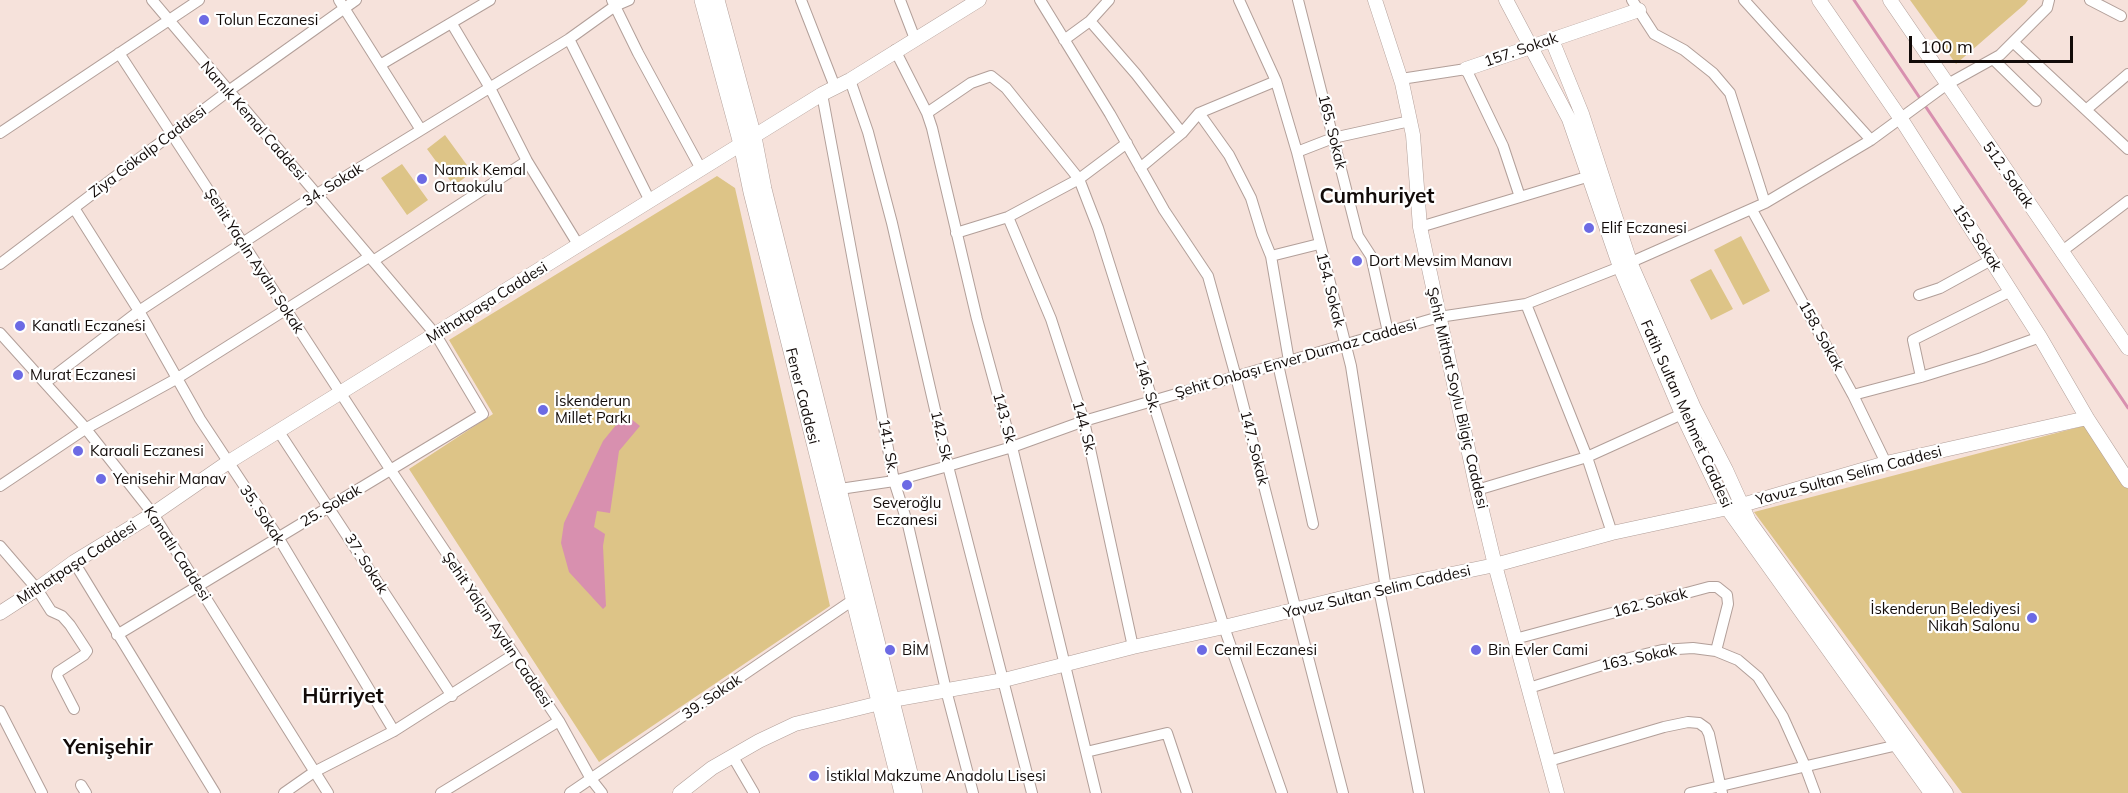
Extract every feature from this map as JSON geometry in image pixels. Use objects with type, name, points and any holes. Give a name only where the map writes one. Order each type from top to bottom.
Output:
[{"type":"main road","name":"Fener Caddesi","points":[[702,0],[764,189],[840,489],[886,701],[902,793]]},
{"type":"main road","name":"Fener Caddesi","points":[[717,0],[747,140],[753,203],[853,600],[915,793]]},
{"type":"street","name":"Namık Kemal Caddesi","points":[[152,0],[227,92],[436,335],[483,414]]},
{"type":"street","points":[[0,132],[199,0]]},
{"type":"street","name":"Ziya Gökalp Caddesi","points":[[0,264],[341,4],[356,0]]},
{"type":"street","points":[[380,65],[490,0]]},
{"type":"street","name":"34. Sokak","points":[[45,383],[139,311],[317,194],[569,39],[613,3],[629,0]]},
{"type":"street","points":[[801,0],[835,87]]},
{"type":"street","points":[[900,0],[915,39]]},
{"type":"street","name":"Mithatpaşa Caddesi","points":[[0,613],[227,463],[747,140],[822,94],[850,80],[978,0]]},
{"type":"street","name":"147. Sokak","points":[[1040,0],[1164,210],[1208,276],[1343,793]]},
{"type":"street","points":[[1064,40],[1090,21],[1109,0]]},
{"type":"street","name":"154. Sokak","points":[[1239,0],[1276,81],[1297,152],[1351,366],[1382,589],[1419,793]]},
{"type":"street","name":"165. Sokak","points":[[1298,0],[1358,236],[1371,256],[1388,332]]},
{"type":"street","name":"Şehit Mithat Soylu Bilgiç Caddesi","points":[[1375,0],[1401,79],[1413,135],[1420,227],[1477,490],[1557,793]]},
{"type":"street","name":"Fatih Sultan Mehmet Caddesi","points":[[1506,0],[1569,119],[1682,414],[1727,508],[1902,744],[1946,793]]},
{"type":"street","points":[[1744,0],[1871,140]]},
{"type":"street","name":"152. Sokak","points":[[1819,0],[1900,119],[2040,336],[2087,418],[2128,481]]},
{"type":"street","name":"512. Sokak","points":[[1890,0],[1946,85],[2128,347]]},
{"type":"street","name":"Şehit Onbaşı Enver Durmaz Caddesi","points":[[840,489],[894,480],[948,466],[1012,447],[1084,420],[1439,317],[1526,304],[1625,265],[1752,210],[1871,140],[1946,85],[2000,55],[2047,8],[2049,0]]},
{"type":"street","points":[[2090,0],[2121,16]]},
{"type":"street","points":[[613,3],[701,169]]},
{"type":"street","points":[[341,4],[421,130]]},
{"type":"street","points":[[1636,5],[1654,34],[1684,50],[1713,73],[1730,93],[1765,203]]},
{"type":"street","name":"157. Sokak","points":[[1401,79],[1466,69],[1552,40],[1636,5]]},
{"type":"street","points":[[1090,21],[1137,75],[1182,133]]},
{"type":"street","points":[[452,24],[490,88],[527,161],[579,246]]},
{"type":"street","points":[[569,39],[650,201]]},
{"type":"street","name":"Fatih Sultan Mehmet Caddesi","points":[[1552,40],[1589,135],[1625,265],[1749,521],[1902,744],[1931,793]]},
{"type":"street","points":[[2013,42],[2087,108],[2128,149]]},
{"type":"street","name":"143. Sk","points":[[895,50],[927,113],[932,128],[977,319],[1012,447],[1096,793]]},
{"type":"street","name":"Şehit Yaçıln Aydın Sokak","points":[[119,53],[390,469]]},
{"type":"street","points":[[1993,59],[2036,101]]},
{"type":"street","points":[[1466,69],[1503,146],[1520,197]]},
{"type":"street","points":[[2087,108],[2128,74]]},
{"type":"street","name":"146. Sk.","points":[[927,113],[971,82],[991,76],[1006,88],[1079,179],[1098,228],[1224,627],[1282,793]]},
{"type":"street","name":"142. Sk","points":[[850,80],[868,132],[892,223],[948,466],[1032,793]]},
{"type":"street","points":[[1140,168],[1182,133],[1199,113],[1276,81]]},
{"type":"street","name":"141. Sk.","points":[[822,94],[894,480],[908,525],[972,793]]},
{"type":"street","points":[[1199,113],[1229,155],[1246,185],[1271,256],[1283,362],[1313,524]]},
{"type":"street","points":[[1569,119],[1589,135]]},
{"type":"street","points":[[1297,152],[1333,138],[1410,121]]},
{"type":"street","points":[[956,233],[1008,217],[1079,179],[1126,143]]},
{"type":"street","points":[[0,486],[85,429],[176,379],[527,161]]},
{"type":"street","points":[[1420,227],[1590,177]]},
{"type":"street","points":[[2061,252],[2128,201]]},
{"type":"street","name":"35. Sokak","points":[[74,208],[139,311],[176,379],[227,463],[278,537],[394,731]]},
{"type":"street","name":"158. Sokak","points":[[1752,210],[1853,395],[1886,464]]},
{"type":"street","name":"144. Sk.","points":[[1008,217],[1051,319],[1084,420],[1133,647]]},
{"type":"street","points":[[1271,256],[1319,244]]},
{"type":"street","points":[[1919,295],[1940,288],[1991,260]]},
{"type":"street","points":[[1921,377],[1913,340],[2011,291]]},
{"type":"street","points":[[1526,304],[1587,457],[1612,533]]},
{"type":"street","name":"Kanatlı Caddesi","points":[[0,333],[85,429],[153,514],[328,793]]},
{"type":"street","points":[[1853,395],[1982,358],[2040,336]]},
{"type":"street","name":"25. Sokak","points":[[117,635],[483,414]]},
{"type":"street","points":[[1477,490],[1587,457],[1682,414]]},
{"type":"street","name":"Yavuz Sultan Selim Caddesi","points":[[683,792],[712,768],[759,741],[795,724],[886,701],[1004,680],[1133,647],[1495,565],[1612,533],[1742,505],[1886,464],[2087,418]]},
{"type":"street","name":"37. Sokak","points":[[279,432],[452,696]]},
{"type":"street","name":"Şehit Yalçın Aydın Caddesi","points":[[390,469],[559,721],[591,779],[602,793]]},
{"type":"street","points":[[0,546],[38,590],[51,611],[62,616],[70,625],[87,651],[58,672],[57,676],[74,709]]},
{"type":"street","points":[[74,562],[215,793]]},
{"type":"street","name":"162. Sokak","points":[[1515,639],[1709,587],[1717,587],[1727,595],[1728,604],[1716,651]]},
{"type":"street","name":"39. Sokak","points":[[570,793],[853,600]]},
{"type":"street","name":"163. Sokak","points":[[1529,688],[1609,663],[1662,650],[1693,648],[1716,651],[1738,660],[1758,677],[1783,717],[1815,793]]},
{"type":"street","points":[[284,793],[314,772],[394,731],[513,655]]},
{"type":"street","points":[[0,711],[5,732],[42,793]]},
{"type":"street","points":[[441,793],[559,721]]},
{"type":"street","points":[[1549,761],[1664,727],[1688,722],[1699,723],[1706,728],[1709,734],[1721,789]]},
{"type":"street","points":[[1086,752],[1167,733],[1188,793]]},
{"type":"street","points":[[1690,793],[1721,789],[1805,766],[1902,744]]},
{"type":"street","points":[[732,757],[754,793]]},
{"type":"shaded area","points":[[1910,0],[2028,0],[1956,64]]},
{"type":"shaded area","points":[[445,135],[472,172],[454,186],[427,149]]},
{"type":"shaded area","points":[[402,164],[428,200],[407,215],[381,178]]},
{"type":"shaded area","name":"İskenderun Millet Parkı","points":[[717,176],[735,188],[830,606],[599,762],[409,469],[493,414],[449,340]]},
{"type":"shaded area","points":[[1741,236],[1770,291],[1743,305],[1714,250]]},
{"type":"shaded area","points":[[1711,269],[1733,309],[1711,320],[1690,280]]},
{"type":"shaded area","points":[[625,414],[640,426],[619,451],[610,513],[597,511],[594,527],[605,534],[603,546],[606,606],[603,609],[569,572],[561,543],[564,523],[603,441]]},
{"type":"shaded area","points":[[2087,425],[2128,489],[2128,793],[1962,793],[1754,512]]},
{"type":"waterway","points":[[1854,0],[2128,408]]},
{"type":"place","name":"Tolun Eczanesi","points":[[204,20]]},
{"type":"place","name":"Namık Kemal Ortaokulu","points":[[422,179]]},
{"type":"place","name":"Elif Eczanesi","points":[[1589,228]]},
{"type":"place","name":"Dort Mevsim Manavı","points":[[1357,261]]},
{"type":"place","name":"Kanatlı Eczanesi","points":[[20,326]]},
{"type":"place","name":"Murat Eczanesi","points":[[18,375]]},
{"type":"place","name":"İskenderun Millet Parkı","points":[[543,410]]},
{"type":"place","name":"Karaali Eczanesi","points":[[78,451]]},
{"type":"place","name":"Yenisehir Manav","points":[[101,479]]},
{"type":"place","name":"Severoğlu Eczanesi","points":[[907,485]]},
{"type":"place","name":"İskenderun Belediyesi Nikah Salonu","points":[[2032,618]]},
{"type":"place","name":"BİM","points":[[890,650]]},
{"type":"place","name":"Cemil Eczanesi","points":[[1202,650]]},
{"type":"place","name":"Bin Evler Cami","points":[[1476,650]]},
{"type":"place","name":"İstiklal Makzume Anadolu Lisesi","points":[[814,776]]},
{"type":"district","name":"Cumhuriyet","points":[[1377,197]]},
{"type":"district","name":"Hürriyet","points":[[343,697]]},
{"type":"district","name":"Yenişehir","points":[[108,748]]}]
